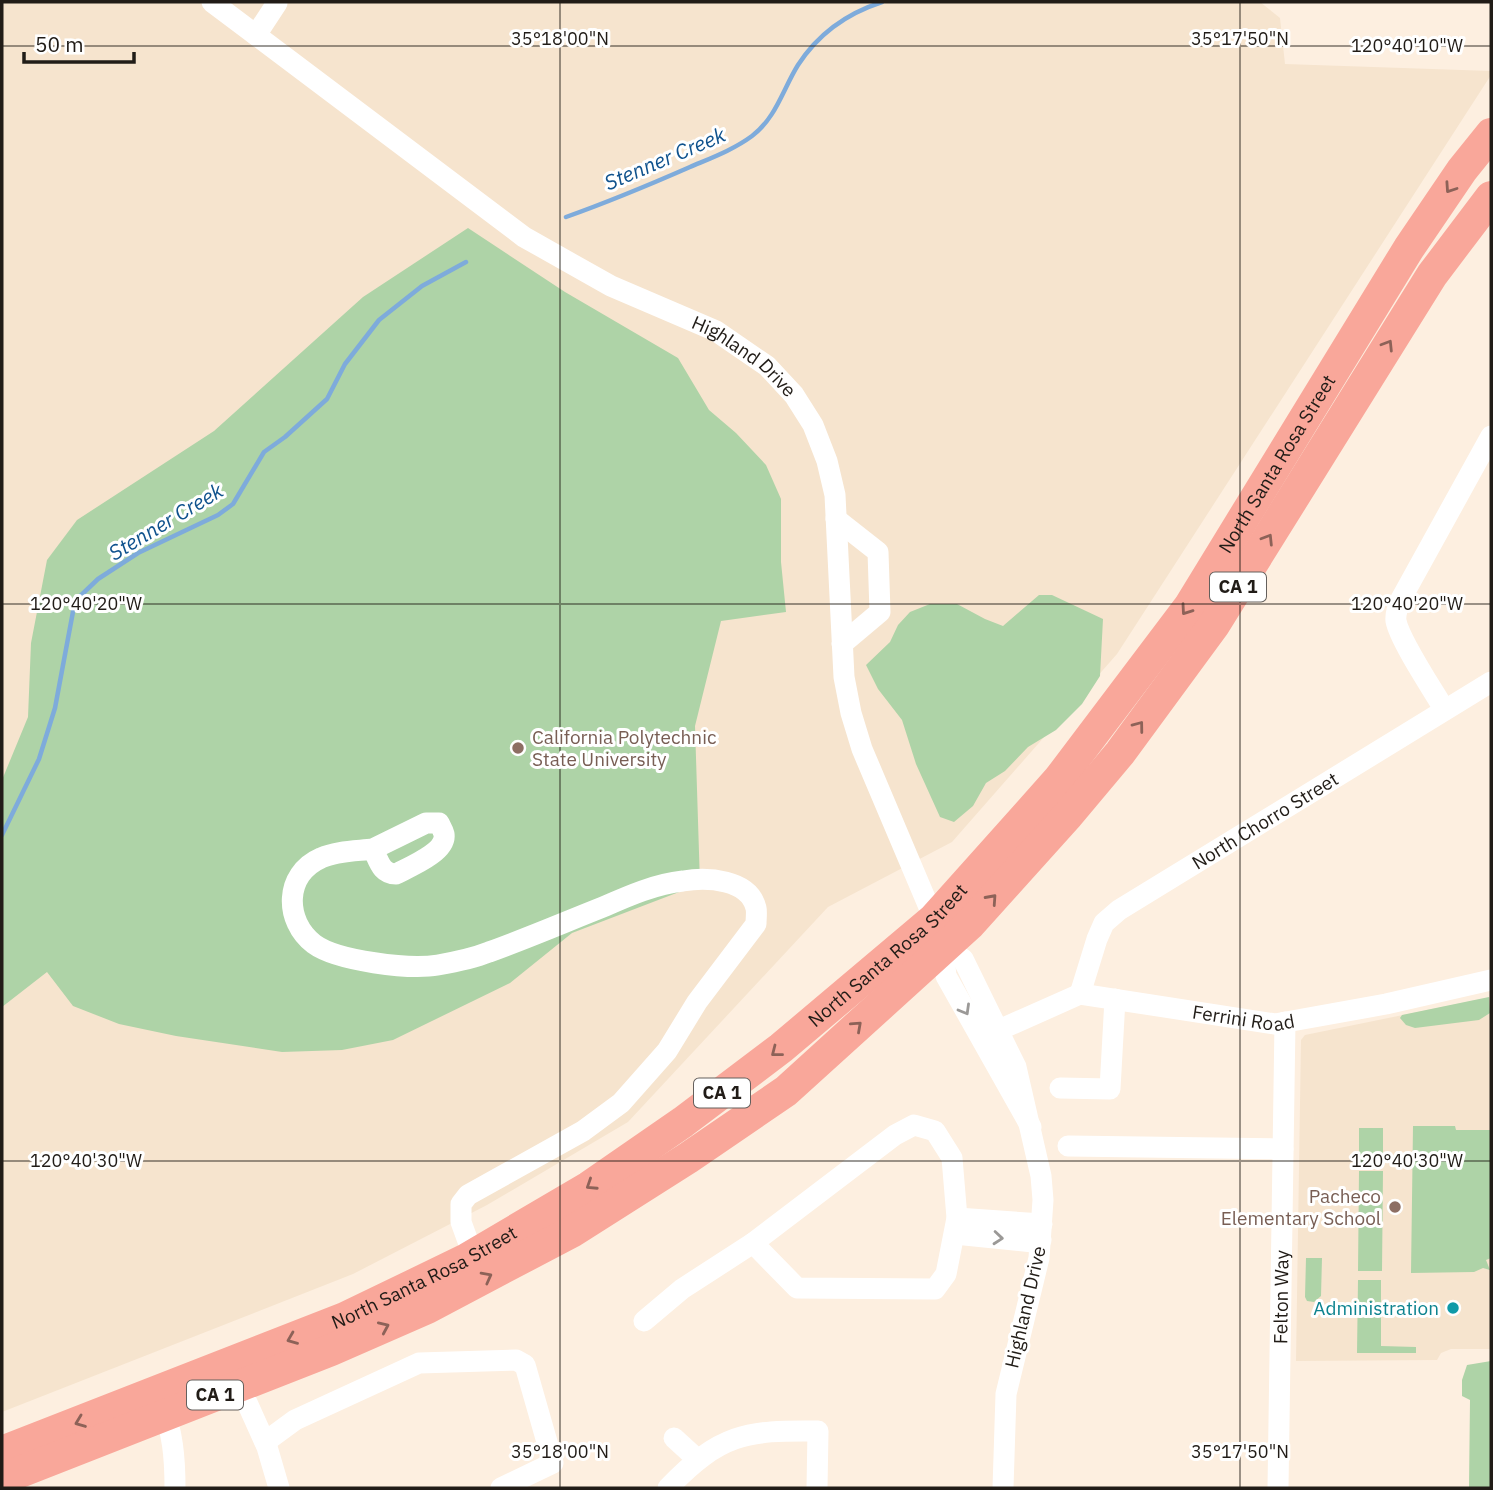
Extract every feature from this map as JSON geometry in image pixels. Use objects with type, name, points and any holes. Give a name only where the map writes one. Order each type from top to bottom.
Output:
[{"type":"highway","name":"North Santa Rosa Street","points":[[234,1375],[331,1350],[427,1308],[584,1224],[786,1091],[939,933],[1189,607],[1409,248],[1462,170],[1491,134]]},
{"type":"highway","name":"North Santa Rosa Street","points":[[2,1479],[162,1404],[234,1375],[473,1255],[589,1187],[684,1122],[939,933],[970,925],[1068,815],[1214,625],[1432,275],[1491,197]]},
{"type":"highway","name":"North Santa Rosa Street","points":[[2,1452],[162,1404]]},
{"type":"street","name":"Highland Drive","points":[[212,2],[524,237],[611,286],[716,331],[767,366],[794,395],[813,425],[832,481],[844,677],[862,748],[939,933],[946,976],[1031,1127]]},
{"type":"street","points":[[256,35],[276,3]]},
{"type":"street","points":[[1444,709],[1410,650],[1396,620],[1397,613],[1401,599],[1491,436]]},
{"type":"street","points":[[836,519],[878,552],[880,612],[842,644]]},
{"type":"street","name":"North Chorro Street","points":[[1080,994],[1104,923],[1119,911],[1491,682]]},
{"type":"street","points":[[373,849],[321,858],[302,871],[292,889],[292,908],[300,928],[316,945],[376,964],[400,967],[436,965],[486,953],[637,893],[682,881],[731,883],[747,893],[756,908],[756,924],[697,1002],[667,1051],[621,1103],[583,1131],[468,1195],[461,1204],[461,1222],[473,1255]]},
{"type":"street","name":"Highland Drive","points":[[939,933],[963,959],[1016,1067],[1041,1176],[1041,1232],[1026,1318],[1006,1394],[1003,1488]]},
{"type":"street","name":"Ferrini Road","points":[[1080,994],[1275,1024],[1386,1004],[1491,980]]},
{"type":"street","points":[[999,1030],[1080,994]]},
{"type":"street","points":[[1060,1088],[1110,1089],[1115,999]]},
{"type":"street","name":"Felton Way","points":[[1278,1488],[1284,1022]]},
{"type":"street","points":[[643,1321],[682,1289],[753,1243],[895,1135],[914,1125],[935,1131],[952,1158],[956,1226],[946,1274],[935,1289],[797,1288],[753,1243]]},
{"type":"street","points":[[1068,1146],[1283,1149]]},
{"type":"street","points":[[956,1226],[1041,1232]]},
{"type":"street","points":[[265,1442],[295,1419],[419,1363],[516,1360],[525,1365],[554,1464],[501,1488]]},
{"type":"street","points":[[234,1375],[265,1442],[279,1488]]},
{"type":"street","points":[[162,1404],[175,1457],[175,1488]]},
{"type":"street","points":[[668,1488],[697,1460],[719,1444],[759,1432],[818,1431],[817,1488]]},
{"type":"street","points":[[674,1438],[697,1460]]},
{"type":"shaded area","name":"California Polytechnic State University","points":[[2,2],[1260,2],[1280,18],[1285,64],[1491,71],[1491,75],[1117,654],[952,842],[828,907],[628,1122],[487,1205],[353,1274],[2,1412]]},
{"type":"shaded area","name":"Pacheco Elementary School","points":[[1491,997],[1491,1349],[1451,1349],[1441,1353],[1437,1360],[1296,1361],[1301,1040],[1305,1035]]},
{"type":"green space","points":[[468,228],[565,292],[678,358],[709,410],[736,433],[766,465],[781,499],[781,562],[786,612],[721,621],[695,726],[700,884],[572,933],[510,983],[393,1040],[342,1050],[282,1052],[176,1036],[119,1024],[73,1006],[47,972],[2,1007],[2,780],[28,717],[31,643],[47,560],[77,520],[214,431],[363,297]]},
{"type":"green space","points":[[1039,595],[1052,595],[1103,619],[1100,676],[1082,704],[1056,730],[1028,747],[1005,771],[986,783],[973,806],[954,822],[940,817],[916,764],[902,720],[878,689],[866,665],[890,642],[898,625],[910,612],[930,604],[957,604],[1003,626]]},
{"type":"green space","points":[[1489,997],[1490,1013],[1479,1020],[1415,1028],[1406,1025],[1400,1018],[1402,1015]]},
{"type":"green space","points":[[1413,1126],[1455,1126],[1456,1130],[1491,1130],[1491,1258],[1486,1260],[1490,1270],[1483,1268],[1474,1272],[1411,1273]]},
{"type":"green space","points":[[1359,1128],[1383,1128],[1383,1163],[1359,1163]]},
{"type":"green space","points":[[1359,1171],[1383,1171],[1382,1271],[1358,1271]]},
{"type":"green space","points":[[1306,1258],[1322,1258],[1321,1296],[1314,1302],[1307,1301],[1305,1297]]},
{"type":"green space","points":[[1358,1280],[1381,1280],[1381,1346],[1416,1347],[1416,1353],[1357,1353]]},
{"type":"green space","points":[[1491,1361],[1491,1488],[1469,1488],[1470,1400],[1462,1396],[1462,1380],[1467,1365]]},
{"type":"waterway","name":"Stenner Creek","points":[[566,217],[659,180],[745,141],[767,121],[798,65],[824,34],[857,12],[882,2]]},
{"type":"waterway","name":"Stenner Creek","points":[[2,835],[39,759],[55,708],[75,601],[98,579],[138,553],[218,515],[233,504],[264,452],[327,399],[345,364],[379,320],[422,286],[466,262]]},
{"type":"place","name":"California Polytechnic State University","points":[[518,748]]},
{"type":"place","name":"Pacheco Elementary School","points":[[1395,1207]]},
{"type":"place","name":"Administration","points":[[1453,1308]]}]
